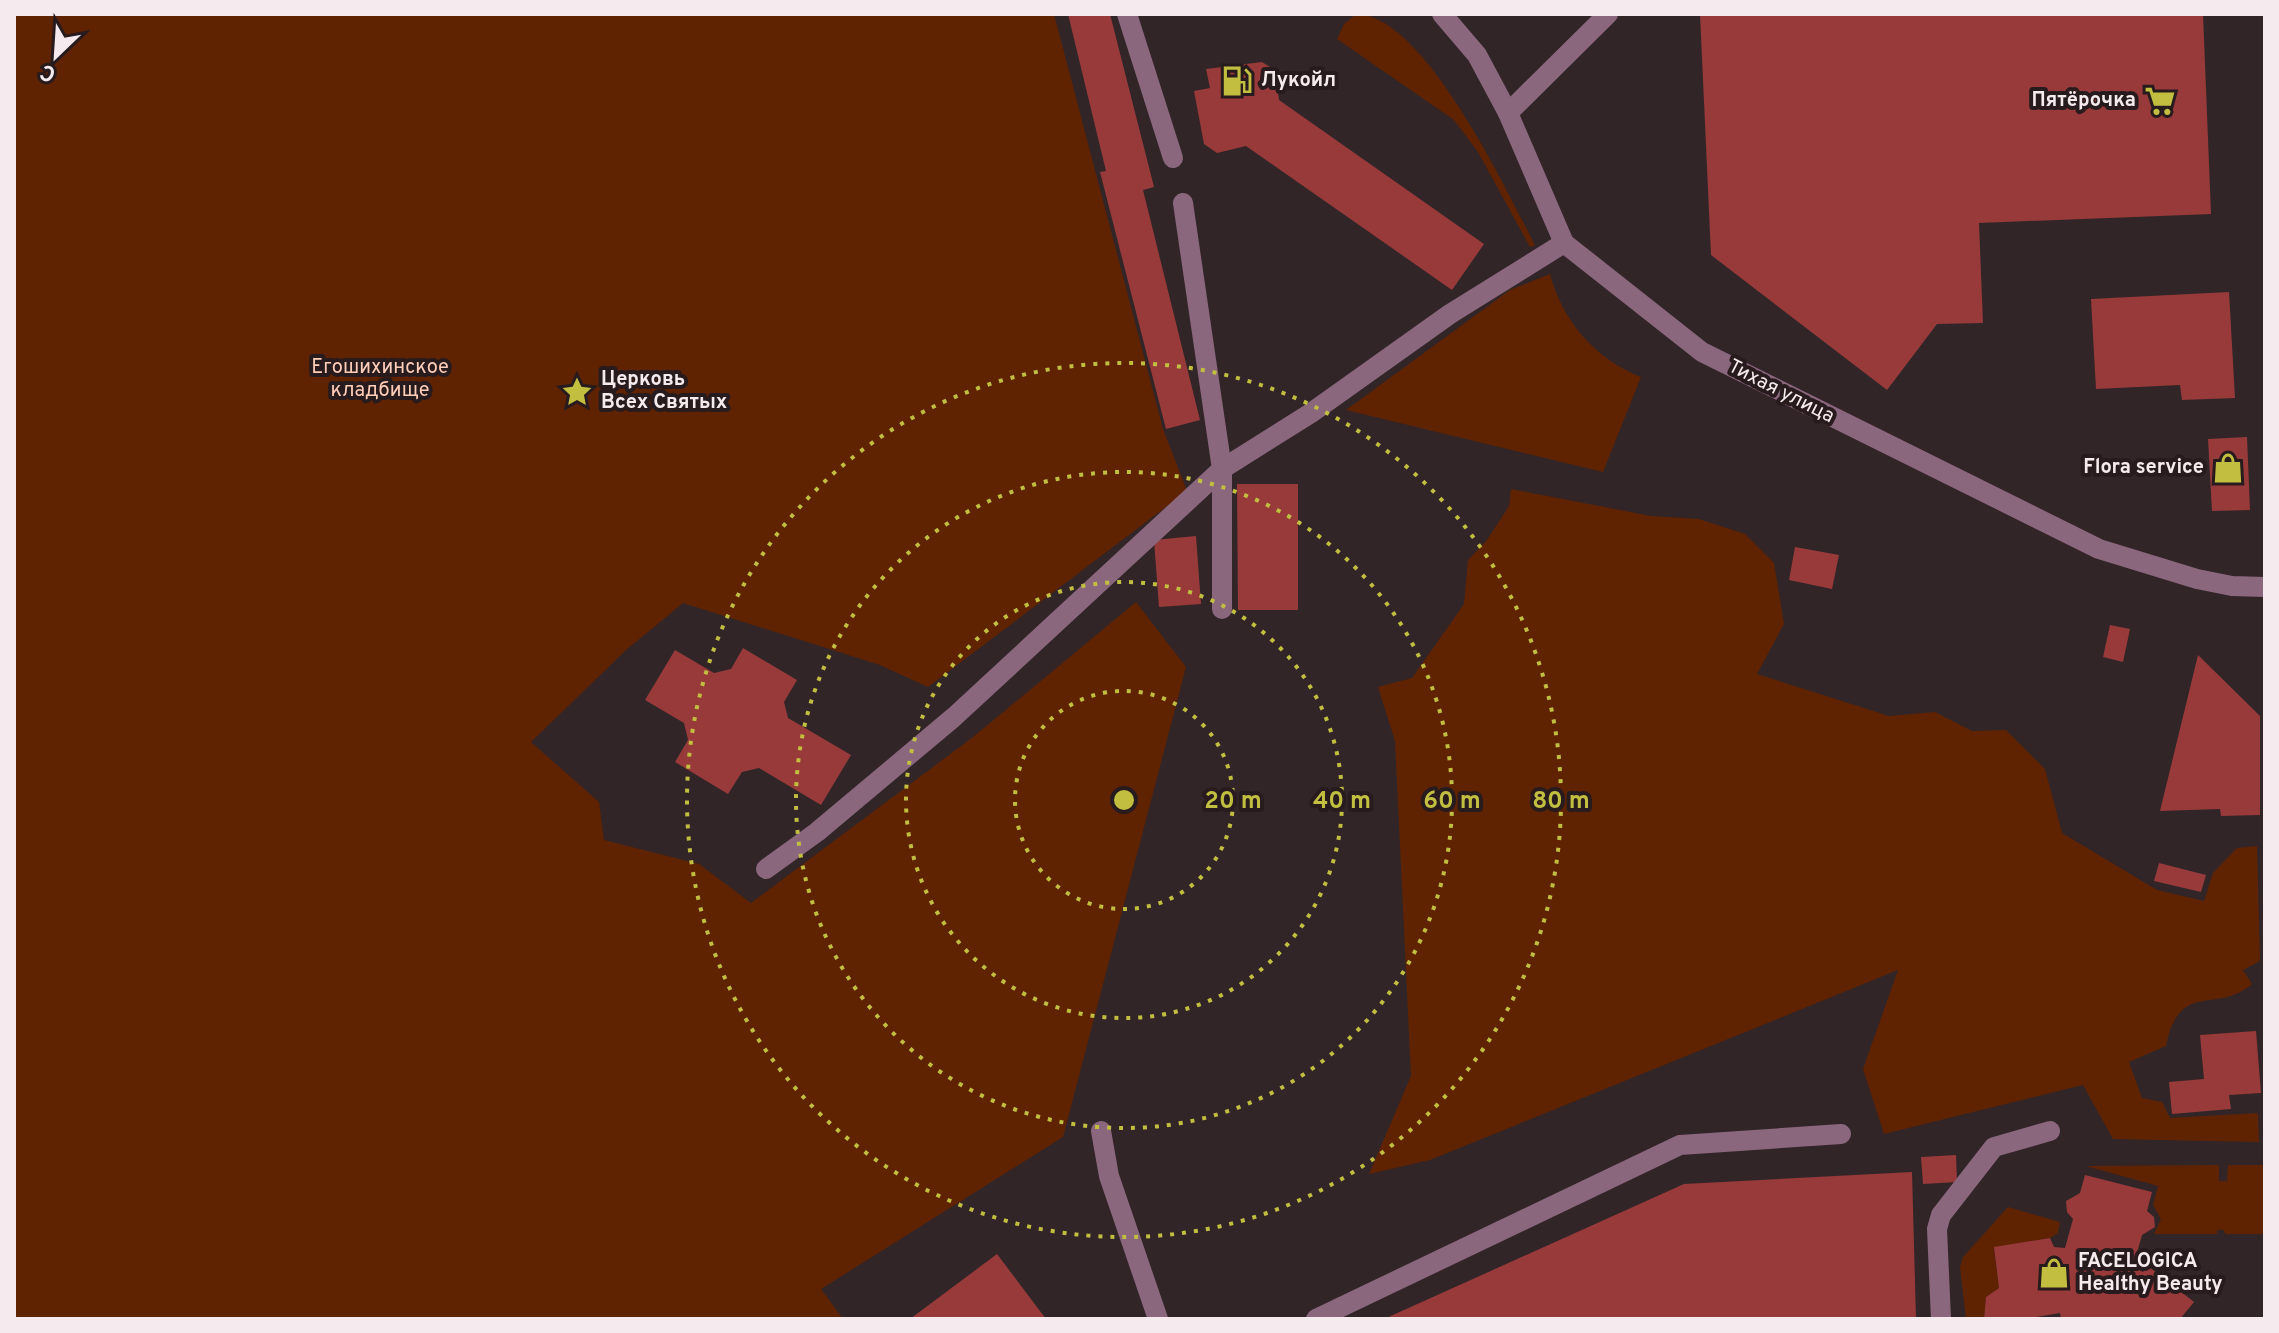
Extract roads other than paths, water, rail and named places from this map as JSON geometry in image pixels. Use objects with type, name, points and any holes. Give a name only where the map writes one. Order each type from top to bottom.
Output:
[{"type":"street","points":[[1127,14],[1173,158]]},
{"type":"street","name":"Тихая улица","points":[[1442,14],[1477,55],[1508,113],[1564,243],[1702,352],[2099,549],[2197,579],[2232,586],[2265,587]]},
{"type":"street","points":[[1508,113],[1608,14]]},
{"type":"street","points":[[1183,203],[1222,469],[1222,609]]},
{"type":"street","points":[[766,869],[817,832],[954,717],[1222,469],[1311,413],[1450,314],[1564,243]]},
{"type":"street","points":[[1101,1131],[1109,1176],[1158,1319]]},
{"type":"street","points":[[1941,1319],[1937,1229],[1941,1215],[1994,1147],[2050,1131]]},
{"type":"street","points":[[1316,1319],[1680,1145],[1841,1134]]},
{"type":"place","name":"Лукойл","points":[[1237,81]]},
{"type":"place","name":"Пятёрочка","points":[[2160,101]]},
{"type":"place","name":"Церковь Всех Святых","points":[[577,392]]},
{"type":"place","name":"Flora service","points":[[2228,468]]},
{"type":"place","name":"FACELOGICA Healthy Beauty","points":[[2054,1273]]},
{"type":"park label","name":"Егошихинское кладбище","points":[[380,380]]}]
